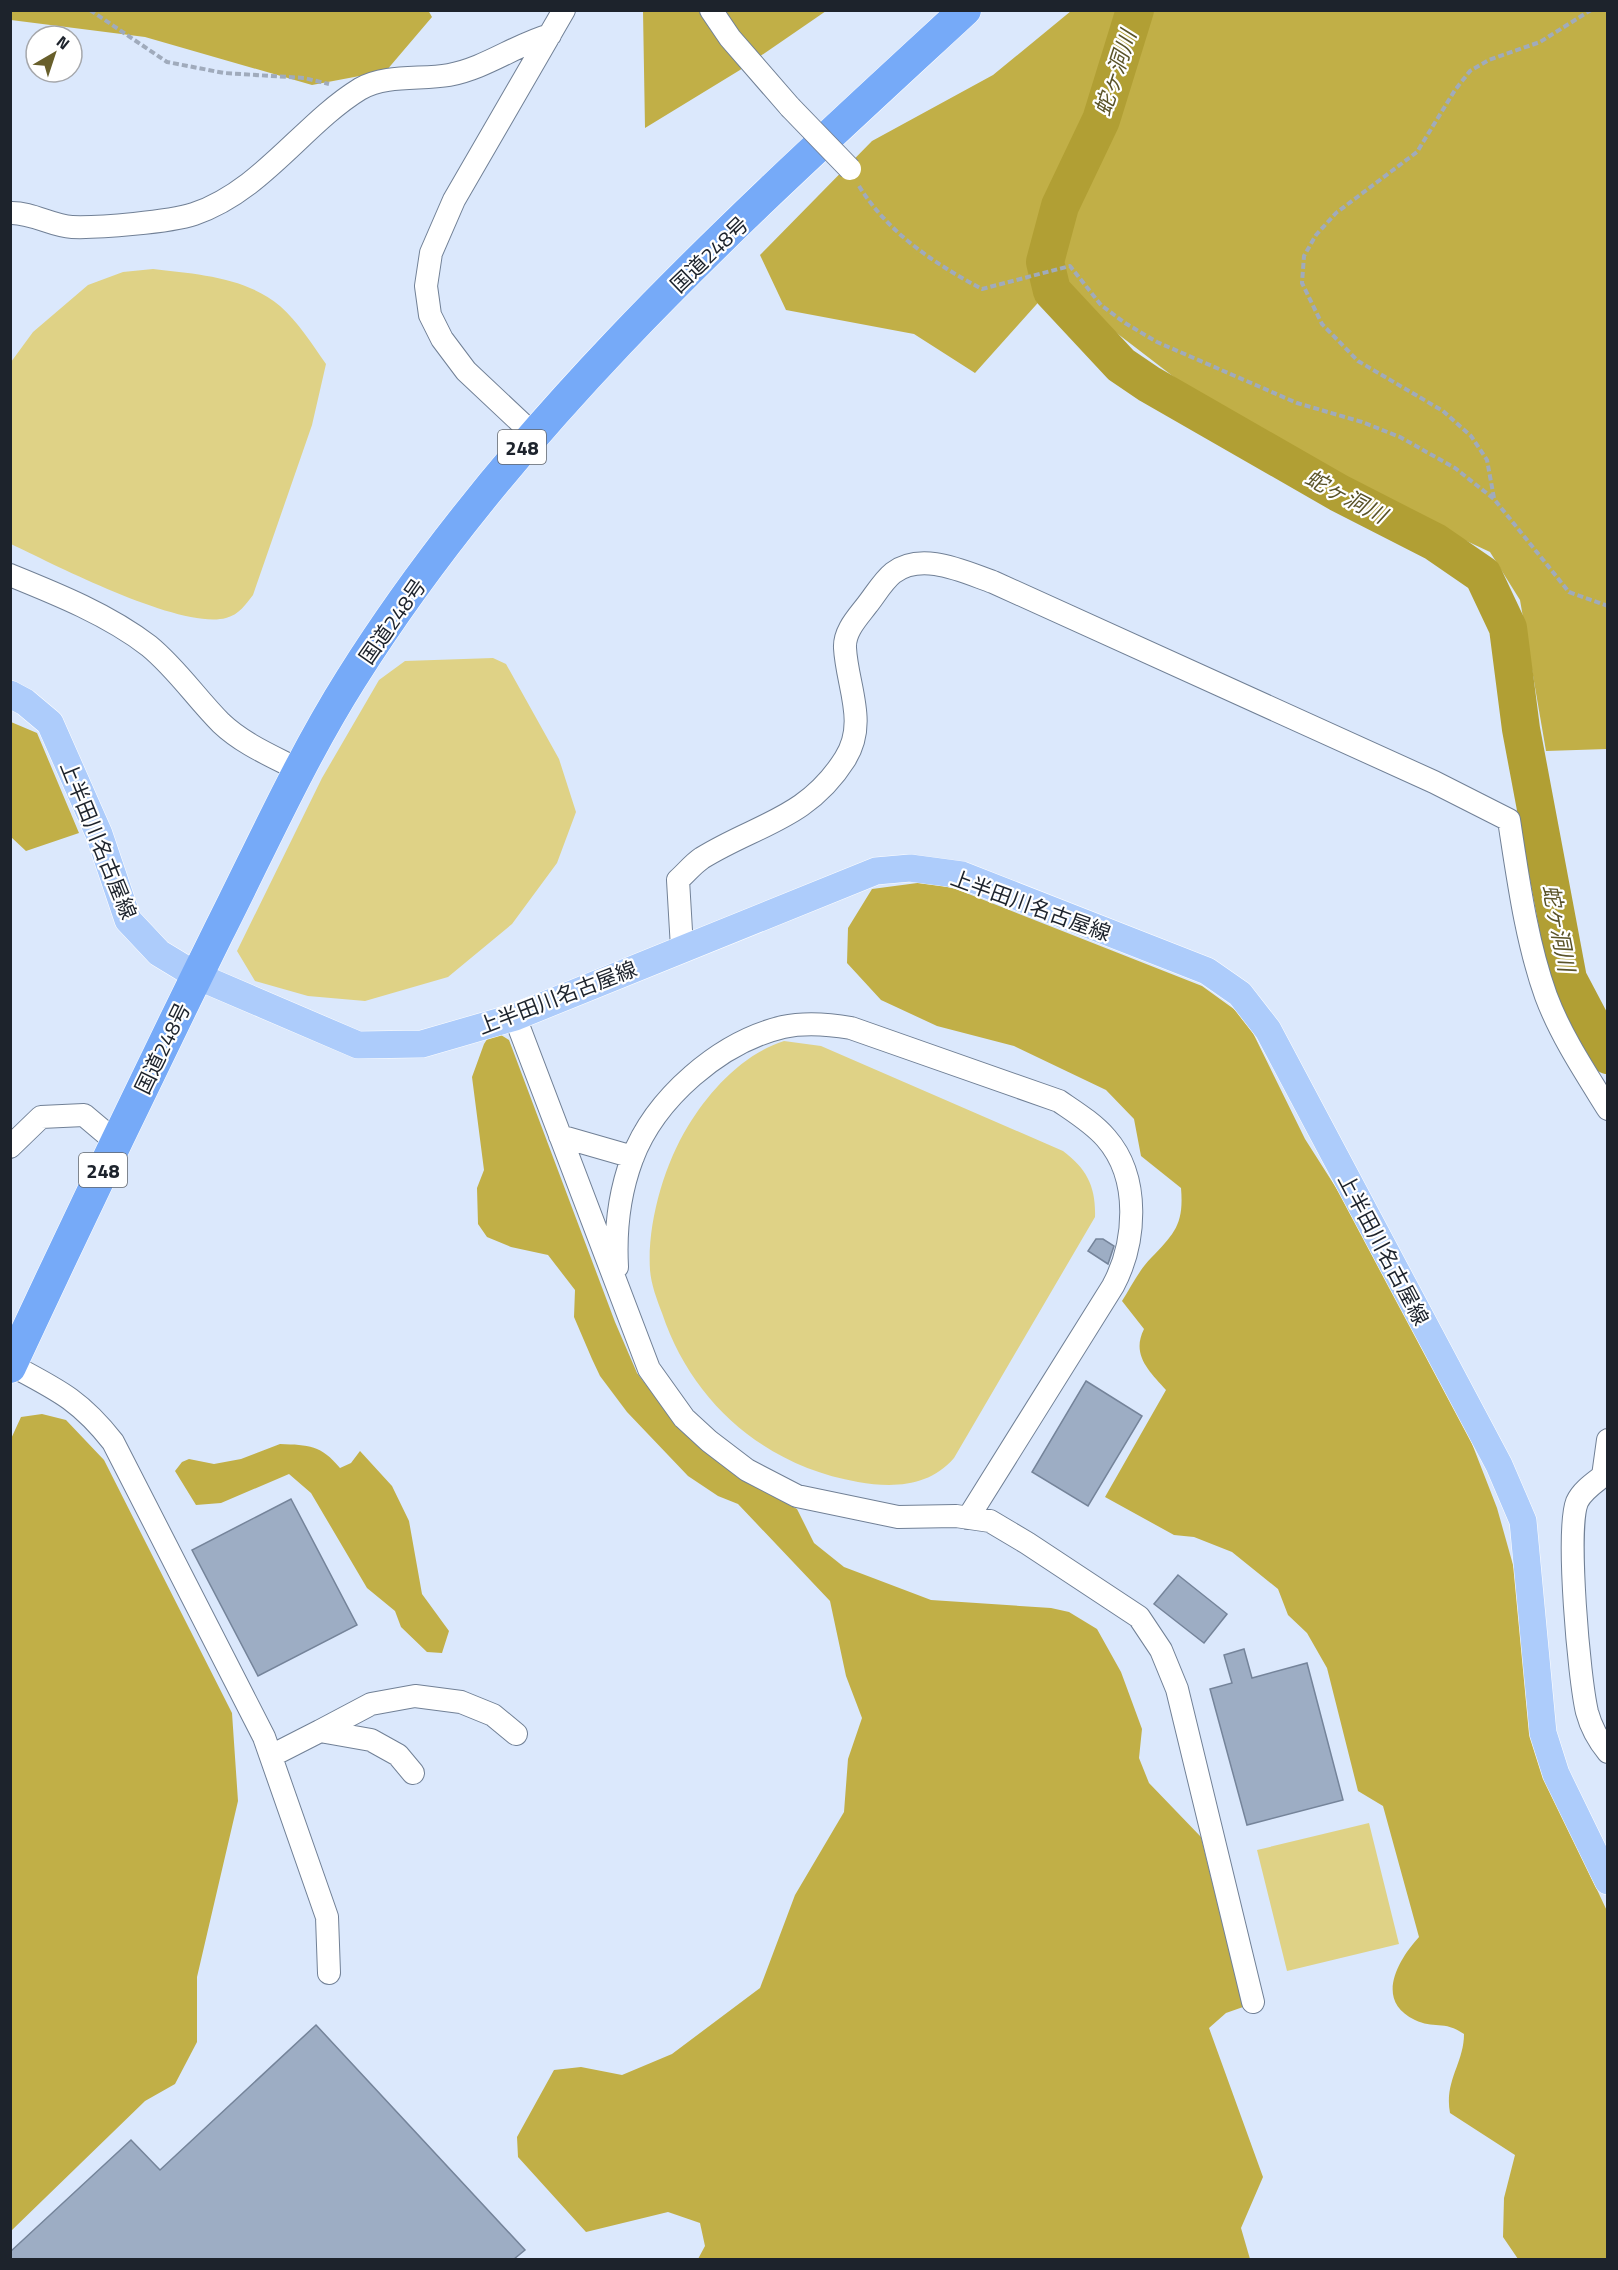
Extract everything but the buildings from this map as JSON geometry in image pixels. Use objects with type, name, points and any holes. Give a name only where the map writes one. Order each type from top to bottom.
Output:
[{"type":"highway","name":"国道248号","points":[[11,1366],[116,1142],[299,770],[351,680],[388,624],[468,513],[533,434],[616,343],[857,110],[965,10]]},
{"type":"main road","name":"上半田川名古屋線","points":[[10,694],[25,702],[50,723],[99,834],[128,920],[159,953],[197,976],[358,1046],[422,1044],[515,1017],[876,871],[910,868],[962,875],[1207,971],[1240,994],[1268,1030],[1499,1466],[1523,1521],[1543,1733],[1556,1774],[1608,1881]]},
{"type":"street","points":[[533,434],[466,371],[442,339],[430,315],[426,286],[432,253],[454,200],[564,10]]},
{"type":"street","points":[[711,10],[730,38],[790,107],[850,169]]},
{"type":"street","points":[[10,213],[71,227],[162,220],[194,213],[226,197],[264,171],[338,104],[359,90],[392,80],[449,75],[477,67],[531,40],[550,35]]},
{"type":"street","points":[[682,948],[678,880],[700,859],[775,822],[813,799],[846,758],[856,729],[856,704],[844,646],[851,626],[893,573],[913,564],[948,566],[993,582],[1401,767],[1509,820],[1522,902],[1546,995],[1570,1049],[1608,1109]]},
{"type":"street","points":[[10,575],[78,605],[148,645],[176,671],[222,723],[243,742],[299,770]]},
{"type":"street","points":[[515,1017],[650,1369],[684,1418],[747,1470],[797,1496],[898,1517],[968,1518],[990,1521],[1139,1617],[1161,1650],[1178,1689],[1253,2002]]},
{"type":"street","points":[[618,1287],[618,1213],[633,1156],[660,1111],[695,1075],[744,1041],[760,1034],[802,1024],[824,1023],[851,1028],[1059,1101],[1094,1126],[1107,1139],[1121,1163],[1129,1190],[1130,1244],[1124,1266],[968,1518]]},
{"type":"street","points":[[10,1147],[41,1116],[84,1115],[116,1142]]},
{"type":"street","points":[[560,1136],[633,1156]]},
{"type":"street","points":[[11,1366],[70,1397],[92,1415],[114,1442],[259,1726],[327,1917],[329,1973]]},
{"type":"street","points":[[1608,1440],[1603,1476],[1590,1485],[1578,1500],[1574,1528],[1574,1575],[1583,1685],[1588,1713],[1597,1738],[1608,1752]]},
{"type":"street","points":[[271,1756],[371,1704],[415,1696],[461,1702],[493,1715],[516,1734]]},
{"type":"street","points":[[320,1731],[371,1740],[398,1755],[412,1773]]},
{"type":"path","points":[[90,10],[167,62],[224,74],[304,78],[359,90]]},
{"type":"path","points":[[1494,499],[1487,460],[1471,436],[1443,411],[1358,361],[1322,324],[1302,283],[1304,256],[1316,235],[1336,213],[1417,152],[1455,90],[1470,71],[1489,60],[1540,42],[1591,10]]},
{"type":"path","points":[[850,169],[868,201],[914,247],[947,271],[982,289],[1070,266],[1101,305],[1157,342],[1297,403],[1362,422],[1400,437],[1455,468],[1494,499],[1569,592],[1608,606]]},
{"type":"shaded area","points":[[11,10],[428,10],[432,17],[386,71],[312,85],[145,37],[84,29],[84,24],[43,24],[11,20]]},
{"type":"shaded area","points":[[643,11],[826,11],[740,70],[645,128]]},
{"type":"shaded area","points":[[1071,11],[1607,11],[1607,749],[1546,751],[1520,600],[1490,552],[1379,500],[1274,439],[1217,410],[1114,331],[1044,296],[975,373],[914,334],[786,310],[760,255],[872,141],[993,75]]},
{"type":"shaded area","points":[[153,269],[220,278],[267,296],[293,319],[326,364],[312,425],[253,595],[239,612],[226,618],[206,619],[150,605],[86,580],[11,544],[11,362],[33,332],[88,285],[123,272]]},
{"type":"shaded area","points":[[493,658],[506,664],[559,759],[576,812],[557,863],[512,924],[448,977],[365,1001],[308,996],[255,981],[237,951],[322,778],[379,680],[405,661]]},
{"type":"shaded area","points":[[11,722],[37,733],[79,833],[26,851],[11,837]]},
{"type":"shaded area","points":[[925,882],[956,889],[1202,986],[1238,1012],[1252,1031],[1305,1139],[1347,1205],[1469,1436],[1497,1508],[1515,1572],[1550,1789],[1607,1911],[1607,2259],[1518,2259],[1503,2237],[1504,2198],[1515,2155],[1450,2113],[1450,2091],[1461,2054],[1464,2034],[1450,2027],[1421,2023],[1403,2012],[1395,2002],[1393,1991],[1398,1968],[1419,1937],[1383,1806],[1358,1791],[1327,1668],[1307,1633],[1288,1615],[1278,1589],[1232,1552],[1194,1537],[1174,1535],[1105,1497],[1166,1390],[1148,1369],[1141,1355],[1141,1338],[1144,1329],[1122,1301],[1143,1268],[1176,1227],[1181,1211],[1181,1188],[1141,1156],[1134,1119],[1106,1090],[1014,1046],[937,1026],[881,1000],[847,963],[848,928],[872,889]]},
{"type":"shaded area","points":[[493,1030],[509,1040],[615,1322],[637,1373],[672,1419],[737,1477],[797,1509],[814,1543],[844,1567],[931,1600],[1051,1608],[1069,1612],[1097,1629],[1121,1672],[1142,1729],[1139,1758],[1149,1783],[1201,1837],[1243,2007],[1226,2013],[1209,2028],[1263,2177],[1241,2228],[1250,2259],[698,2259],[705,2246],[700,2223],[668,2212],[586,2232],[518,2157],[517,2137],[554,2070],[581,2067],[622,2075],[672,2054],[760,1988],[795,1895],[844,1812],[848,1759],[862,1718],[846,1676],[830,1601],[738,1504],[718,1496],[688,1476],[627,1412],[600,1376],[574,1317],[575,1290],[548,1255],[511,1247],[487,1237],[478,1224],[477,1188],[484,1170],[472,1077],[484,1044]]},
{"type":"shaded area","points":[[784,1041],[821,1046],[1063,1151],[1084,1172],[1092,1188],[1095,1217],[954,1458],[944,1468],[922,1480],[897,1485],[858,1482],[824,1474],[792,1462],[763,1445],[736,1425],[713,1402],[692,1375],[675,1345],[654,1292],[650,1252],[654,1215],[679,1141],[707,1099],[729,1075],[755,1055]]},
{"type":"shaded area","points":[[42,1414],[66,1420],[104,1460],[232,1713],[238,1801],[197,1977],[197,2042],[175,2084],[145,2101],[11,2231],[10,1441],[21,1417]]},
{"type":"shaded area","points":[[280,1444],[314,1448],[327,1455],[340,1468],[351,1463],[360,1451],[392,1486],[409,1521],[422,1594],[449,1631],[442,1653],[427,1652],[401,1627],[395,1611],[367,1588],[311,1493],[289,1474],[221,1503],[196,1505],[175,1471],[182,1462],[189,1459],[214,1464],[241,1459]]},
{"type":"shaded area","points":[[1369,1823],[1399,1944],[1287,1971],[1257,1850]]},
{"type":"waterway","name":"蛇ヶ洞川","points":[[1135,10],[1101,120],[1060,206],[1045,262],[1052,291],[1121,365],[1149,384],[1339,493],[1435,542],[1483,575],[1508,628],[1521,729],[1568,979],[1608,1055]]}]
